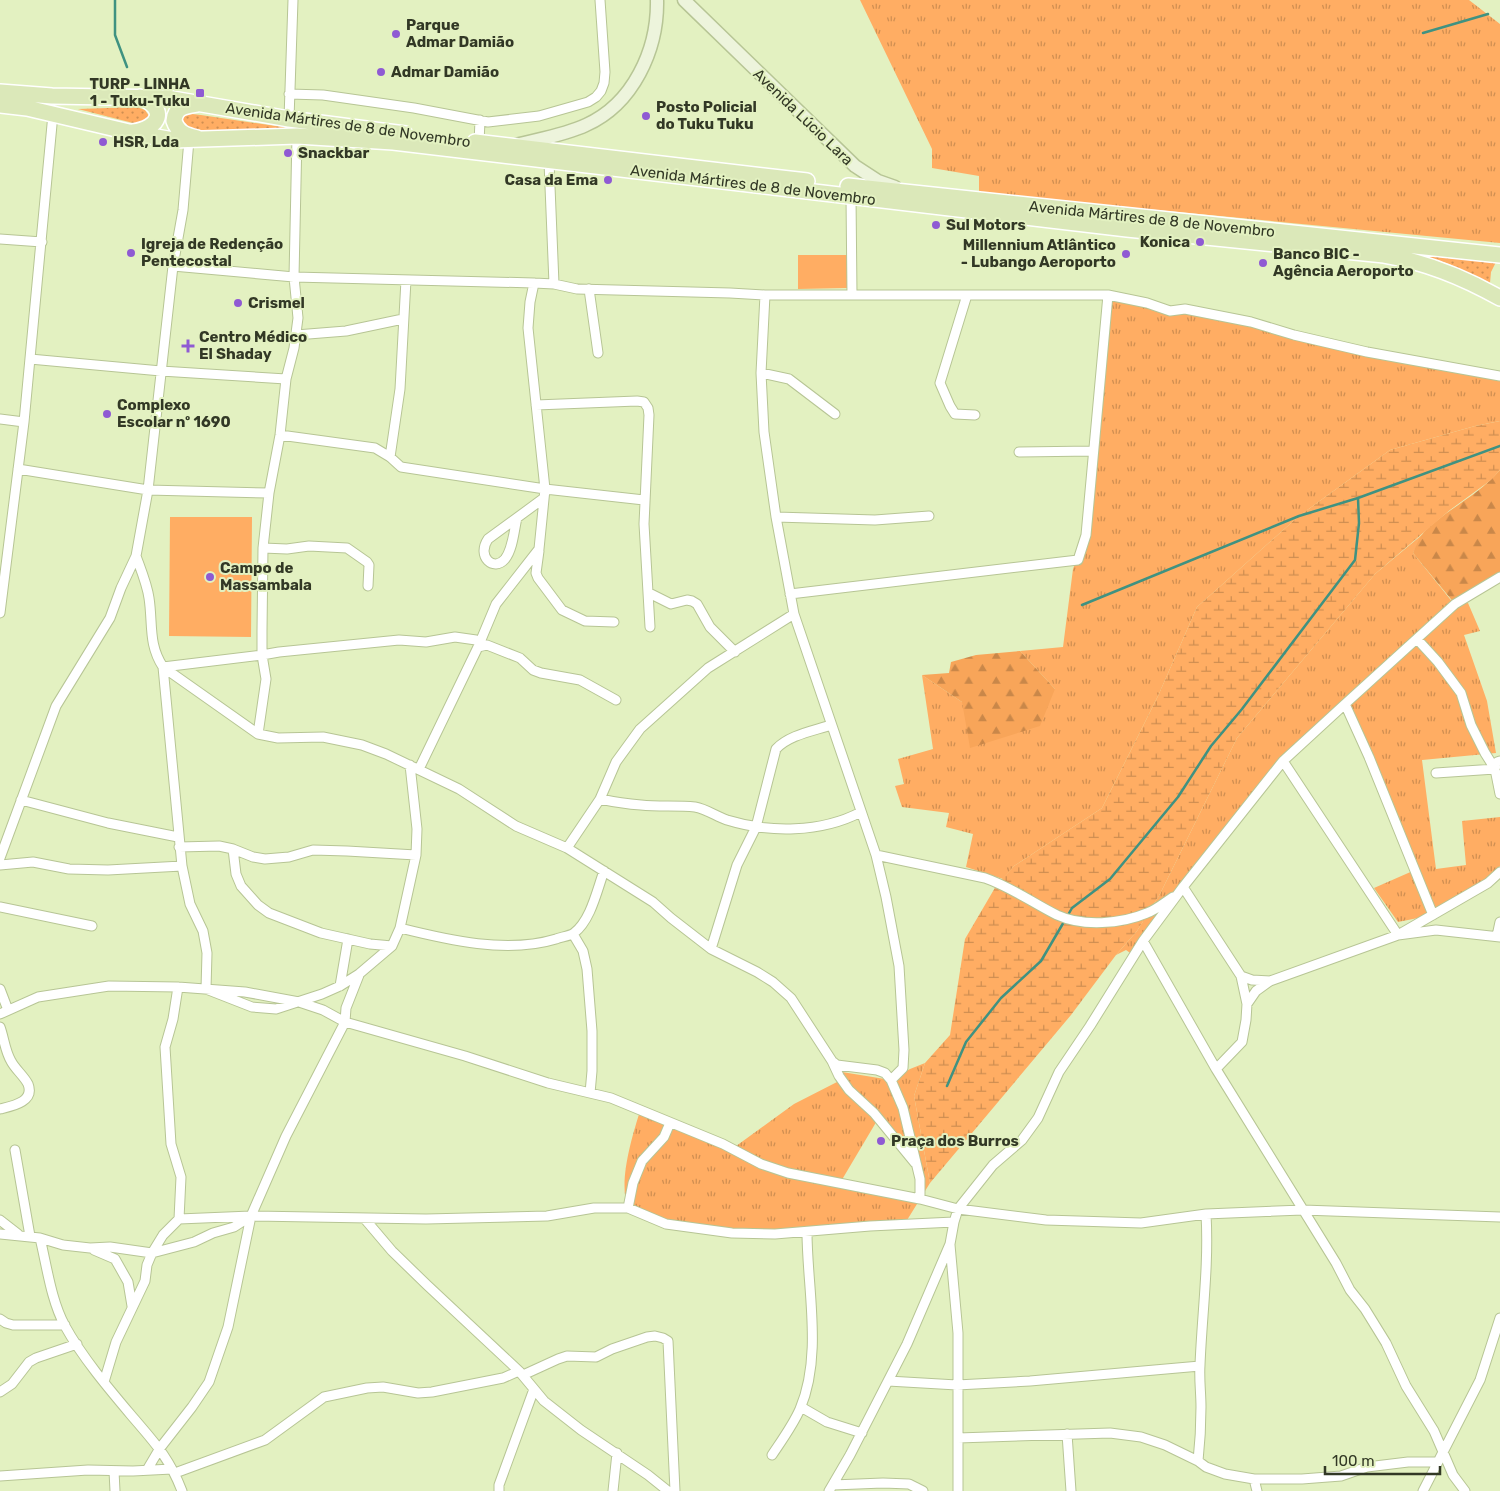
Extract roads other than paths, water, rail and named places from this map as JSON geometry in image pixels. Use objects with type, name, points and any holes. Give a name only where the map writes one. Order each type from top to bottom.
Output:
[{"type":"main road","points":[[510,146],[585,126],[604,115],[621,100],[642,71],[648,56],[656,25],[657,0]]},
{"type":"main road","name":"Avenida Lúcio Lara","points":[[684,0],[866,175],[891,186],[944,196]]},
{"type":"main road","name":"Avenida Mártires de 8 de Novembro","points":[[0,92],[52,96],[167,98],[289,119],[479,143],[944,196],[1500,255]]},
{"type":"main road","points":[[129,132],[151,127],[156,118],[156,107],[138,97]]},
{"type":"main road","points":[[196,140],[184,134],[176,127],[174,121],[177,111],[182,107],[201,103]]},
{"type":"main road","name":"Avenida Mártires de 8 de Novembro","points":[[0,104],[53,114],[159,139],[196,140],[297,136],[393,142],[1127,229],[1346,250],[1418,262],[1450,273],[1500,298]]},
{"type":"street","points":[[289,119],[293,0]]},
{"type":"street","points":[[290,94],[323,95],[414,108],[488,122],[539,116],[588,102],[596,97],[604,82],[600,0]]},
{"type":"street","points":[[0,613],[24,422],[53,114]]},
{"type":"street","points":[[479,143],[480,120]]},
{"type":"street","points":[[258,734],[266,679],[262,655],[263,548],[268,493],[280,435],[286,379],[296,336],[298,318],[294,277],[297,136]]},
{"type":"street","points":[[0,858],[56,706],[110,618],[136,556],[148,490],[173,266],[196,140]]},
{"type":"street","points":[[549,162],[554,284]]},
{"type":"street","points":[[851,196],[852,294]]},
{"type":"street","points":[[0,239],[42,242]]},
{"type":"street","points":[[173,266],[294,277],[534,283],[590,289],[765,295],[1108,295],[1170,311],[1185,309],[1251,322],[1294,335],[1367,352],[1500,376]]},
{"type":"street","points":[[390,457],[400,389],[406,280]]},
{"type":"street","points":[[534,283],[528,328],[545,493],[536,573],[562,610],[585,621],[614,622]]},
{"type":"street","points":[[590,289],[598,354]]},
{"type":"street","points":[[967,294],[940,383],[955,414],[974,415]]},
{"type":"street","points":[[765,295],[761,374],[764,435],[790,594],[794,614],[876,855],[897,957],[902,1003],[904,1050],[903,1068],[891,1080]]},
{"type":"street","points":[[790,594],[1078,560],[1086,535],[1108,295]]},
{"type":"street","points":[[296,336],[346,331],[403,319]]},
{"type":"street","points":[[30,359],[161,371],[286,379]]},
{"type":"street","points":[[761,374],[789,379],[836,414]]},
{"type":"street","points":[[536,405],[637,401],[644,402],[648,408],[644,500],[650,627]]},
{"type":"street","points":[[0,419],[24,422]]},
{"type":"street","points":[[280,435],[375,448],[390,457],[401,467],[545,493],[644,500]]},
{"type":"street","points":[[1018,452],[1093,451]]},
{"type":"street","points":[[18,469],[148,490],[268,493]]},
{"type":"street","points":[[518,518],[510,549],[505,559],[499,563],[492,563],[486,559],[483,552],[484,545],[488,539],[518,518],[545,493]]},
{"type":"street","points":[[776,517],[875,520],[929,516]]},
{"type":"street","points":[[263,548],[288,549],[309,546],[346,548],[367,562],[369,566],[368,586]]},
{"type":"street","points":[[420,769],[496,604],[539,549]]},
{"type":"street","points":[[136,556],[149,596],[152,639],[156,657],[163,667],[258,734],[278,738],[323,737],[339,739],[362,745],[420,769],[459,789],[516,826],[567,848],[653,902],[711,949],[757,972],[773,982],[791,998],[849,1090],[874,1113],[916,1164]]},
{"type":"street","points":[[831,1488],[862,1433],[907,1344],[950,1244],[958,1209],[993,1165],[1022,1140],[1038,1118],[1059,1072],[1090,1026],[1142,940],[1283,761],[1455,604],[1500,577]]},
{"type":"street","points":[[649,593],[671,604],[687,600],[697,604],[710,627],[735,652]]},
{"type":"street","points":[[567,848],[600,799],[616,762],[640,729],[708,668],[794,614]]},
{"type":"street","points":[[163,667],[279,652],[399,640],[426,642],[455,637],[476,640],[478,645]]},
{"type":"street","points":[[1417,640],[1438,662],[1461,693],[1471,725],[1485,753],[1497,765],[1500,794]]},
{"type":"street","points":[[478,645],[487,645],[520,658],[533,670],[541,673],[580,680],[616,700]]},
{"type":"street","points":[[163,667],[179,847],[190,904],[203,931],[207,953],[206,989]]},
{"type":"street","points":[[1345,704],[1369,757],[1433,915]]},
{"type":"street","points":[[711,949],[737,865],[756,827],[776,749],[781,743],[831,725]]},
{"type":"street","points":[[1283,761],[1398,935]]},
{"type":"street","points":[[206,989],[252,1007],[276,1009],[340,986],[359,974],[392,946],[400,928],[416,855],[417,829],[410,765]]},
{"type":"street","points":[[1436,773],[1497,765]]},
{"type":"street","points":[[600,799],[643,805],[698,808],[726,819],[756,827],[771,828],[829,824],[861,812]]},
{"type":"street","points":[[21,800],[108,823],[178,837]]},
{"type":"street","points":[[179,847],[219,846],[265,859],[289,857],[313,850],[416,855]]},
{"type":"street","points":[[232,849],[240,886],[258,905],[280,919],[321,933],[370,944],[392,946]]},
{"type":"street","points":[[876,855],[985,878],[1002,884],[1059,916],[1077,920],[1120,921],[1148,913],[1181,891]]},
{"type":"street","points":[[0,865],[33,862],[69,869],[108,870],[182,866]]},
{"type":"street","points":[[400,928],[452,941],[541,944],[573,934],[584,920],[604,871]]},
{"type":"street","points":[[1247,1004],[1256,990],[1270,981],[1398,935],[1488,883],[1500,872]]},
{"type":"street","points":[[1181,891],[1241,976],[1247,1004],[1242,1042],[1216,1069]]},
{"type":"street","points":[[0,907],[92,926]]},
{"type":"street","points":[[1398,935],[1436,930],[1498,936],[1500,922]]},
{"type":"street","points":[[573,934],[582,951],[587,969],[592,1031],[590,1093]]},
{"type":"street","points":[[340,986],[348,939]]},
{"type":"street","points":[[1142,940],[1216,1069],[1350,1290],[1365,1309],[1386,1342],[1406,1386],[1434,1431],[1453,1475],[1465,1491]]},
{"type":"street","points":[[370,944],[383,955]]},
{"type":"street","points":[[147,1470],[160,1448],[209,1382],[228,1327],[251,1216],[286,1136],[345,1022],[346,1008],[359,974]]},
{"type":"street","points":[[1241,976],[1252,980],[1270,981]]},
{"type":"street","points":[[0,989],[4,1012],[38,997],[109,986],[178,987],[245,992],[299,1002],[323,1010],[345,1022],[465,1056],[548,1083],[610,1098],[723,1144],[761,1164],[788,1173],[920,1199],[958,1209],[1046,1220],[1142,1223],[1206,1214],[1303,1210],[1500,1217]]},
{"type":"street","points":[[104,1382],[116,1342],[145,1281],[147,1265],[152,1253],[163,1235],[179,1219],[181,1177],[171,1144],[165,1047],[172,1026],[178,987]]},
{"type":"street","points":[[0,1027],[10,1060],[27,1083],[29,1089],[28,1095],[23,1101],[0,1109]]},
{"type":"street","points":[[832,1061],[837,1065],[877,1070],[885,1073],[891,1080],[903,1108],[920,1179],[920,1199]]},
{"type":"street","points":[[628,1208],[633,1183],[642,1161],[664,1137],[670,1123]]},
{"type":"street","points":[[14,1150],[30,1236]]},
{"type":"street","points":[[179,1219],[251,1216],[426,1219],[548,1216],[594,1208],[628,1208],[666,1224],[732,1233],[776,1234],[870,1226],[954,1222]]},
{"type":"street","points":[[1198,1461],[1201,1407],[1202,1314],[1208,1238],[1206,1214]]},
{"type":"street","points":[[0,1234],[30,1236],[64,1245],[90,1248],[110,1247],[152,1253],[194,1242],[234,1226],[251,1216]]},
{"type":"street","points":[[364,1218],[392,1251],[521,1373],[544,1402],[668,1491]]},
{"type":"street","points":[[0,1220],[18,1235]]},
{"type":"street","points":[[772,1455],[801,1407],[808,1380],[812,1330],[807,1232]]},
{"type":"street","points":[[40,1238],[49,1276],[65,1325],[104,1382],[160,1448],[174,1471],[182,1491]]},
{"type":"street","points":[[950,1244],[958,1333],[958,1491]]},
{"type":"street","points":[[90,1248],[116,1258],[128,1282],[132,1306]]},
{"type":"street","points":[[1423,1491],[1480,1380],[1500,1318]]},
{"type":"street","points":[[0,1319],[13,1326],[65,1325]]},
{"type":"street","points":[[0,1476],[88,1470],[174,1471],[265,1440],[324,1397],[368,1388],[383,1387],[418,1393],[432,1392],[503,1378],[567,1356],[596,1357],[612,1349],[655,1336],[668,1341],[675,1491]]},
{"type":"street","points":[[0,1392],[12,1384],[29,1362],[77,1344]]},
{"type":"street","points":[[888,1381],[957,1385],[1030,1381],[1200,1366]]},
{"type":"street","points":[[499,1491],[499,1485],[534,1389]]},
{"type":"street","points":[[801,1407],[827,1422],[862,1433]]},
{"type":"street","points":[[958,1438],[1110,1433],[1141,1437],[1165,1445],[1198,1461],[1206,1467],[1225,1474],[1254,1479],[1302,1479],[1341,1476],[1367,1467],[1408,1462],[1438,1462]]},
{"type":"street","points":[[1067,1434],[1071,1491]]},
{"type":"street","points":[[612,1491],[617,1454]]},
{"type":"street","points":[[114,1471],[115,1491]]},
{"type":"street","points":[[1254,1479],[1257,1491]]},
{"type":"street","points":[[831,1488],[883,1483],[909,1484],[923,1491]]},
{"type":"waterway","points":[[115,0],[115,35],[127,67]]},
{"type":"waterway","points":[[1423,33],[1488,14]]},
{"type":"waterway","points":[[1068,915],[1072,908],[1110,879],[1178,797],[1211,746],[1242,709],[1355,560],[1359,523],[1358,498],[1500,446]]},
{"type":"waterway","points":[[1082,605],[1299,516],[1358,498]]},
{"type":"waterway","points":[[947,1086],[966,1042],[1001,998],[1041,961],[1065,920]]},
{"type":"place","name":"Parque Admar Damião","points":[[396,34]]},
{"type":"place","name":"Admar Damião","points":[[381,72]]},
{"type":"place","name":"TURP - LINHA 1 - Tuku-Tuku","points":[[200,93]]},
{"type":"place","name":"Posto Policial do Tuku Tuku","points":[[646,116]]},
{"type":"place","name":"HSR, Lda","points":[[103,142]]},
{"type":"place","name":"Snackbar","points":[[288,153]]},
{"type":"place","name":"Casa da Ema","points":[[608,180]]},
{"type":"place","name":"Sul Motors","points":[[936,225]]},
{"type":"place","name":"Konica","points":[[1200,242]]},
{"type":"place","name":"Igreja de Redenção Pentecostal","points":[[131,253]]},
{"type":"place","name":"Millennium Atlântico - Lubango Aeroporto","points":[[1126,254]]},
{"type":"place","name":"Banco BIC - Agência Aeroporto","points":[[1263,263]]},
{"type":"place","name":"Crismel","points":[[238,303]]},
{"type":"place","name":"Centro Médico El Shaday","points":[[188,346]]},
{"type":"place","name":"Complexo Escolar nº 1690","points":[[107,414]]},
{"type":"place","name":"Campo de Massambala","points":[[210,577]]},
{"type":"place","name":"Praça dos Burros","points":[[881,1141]]}]
